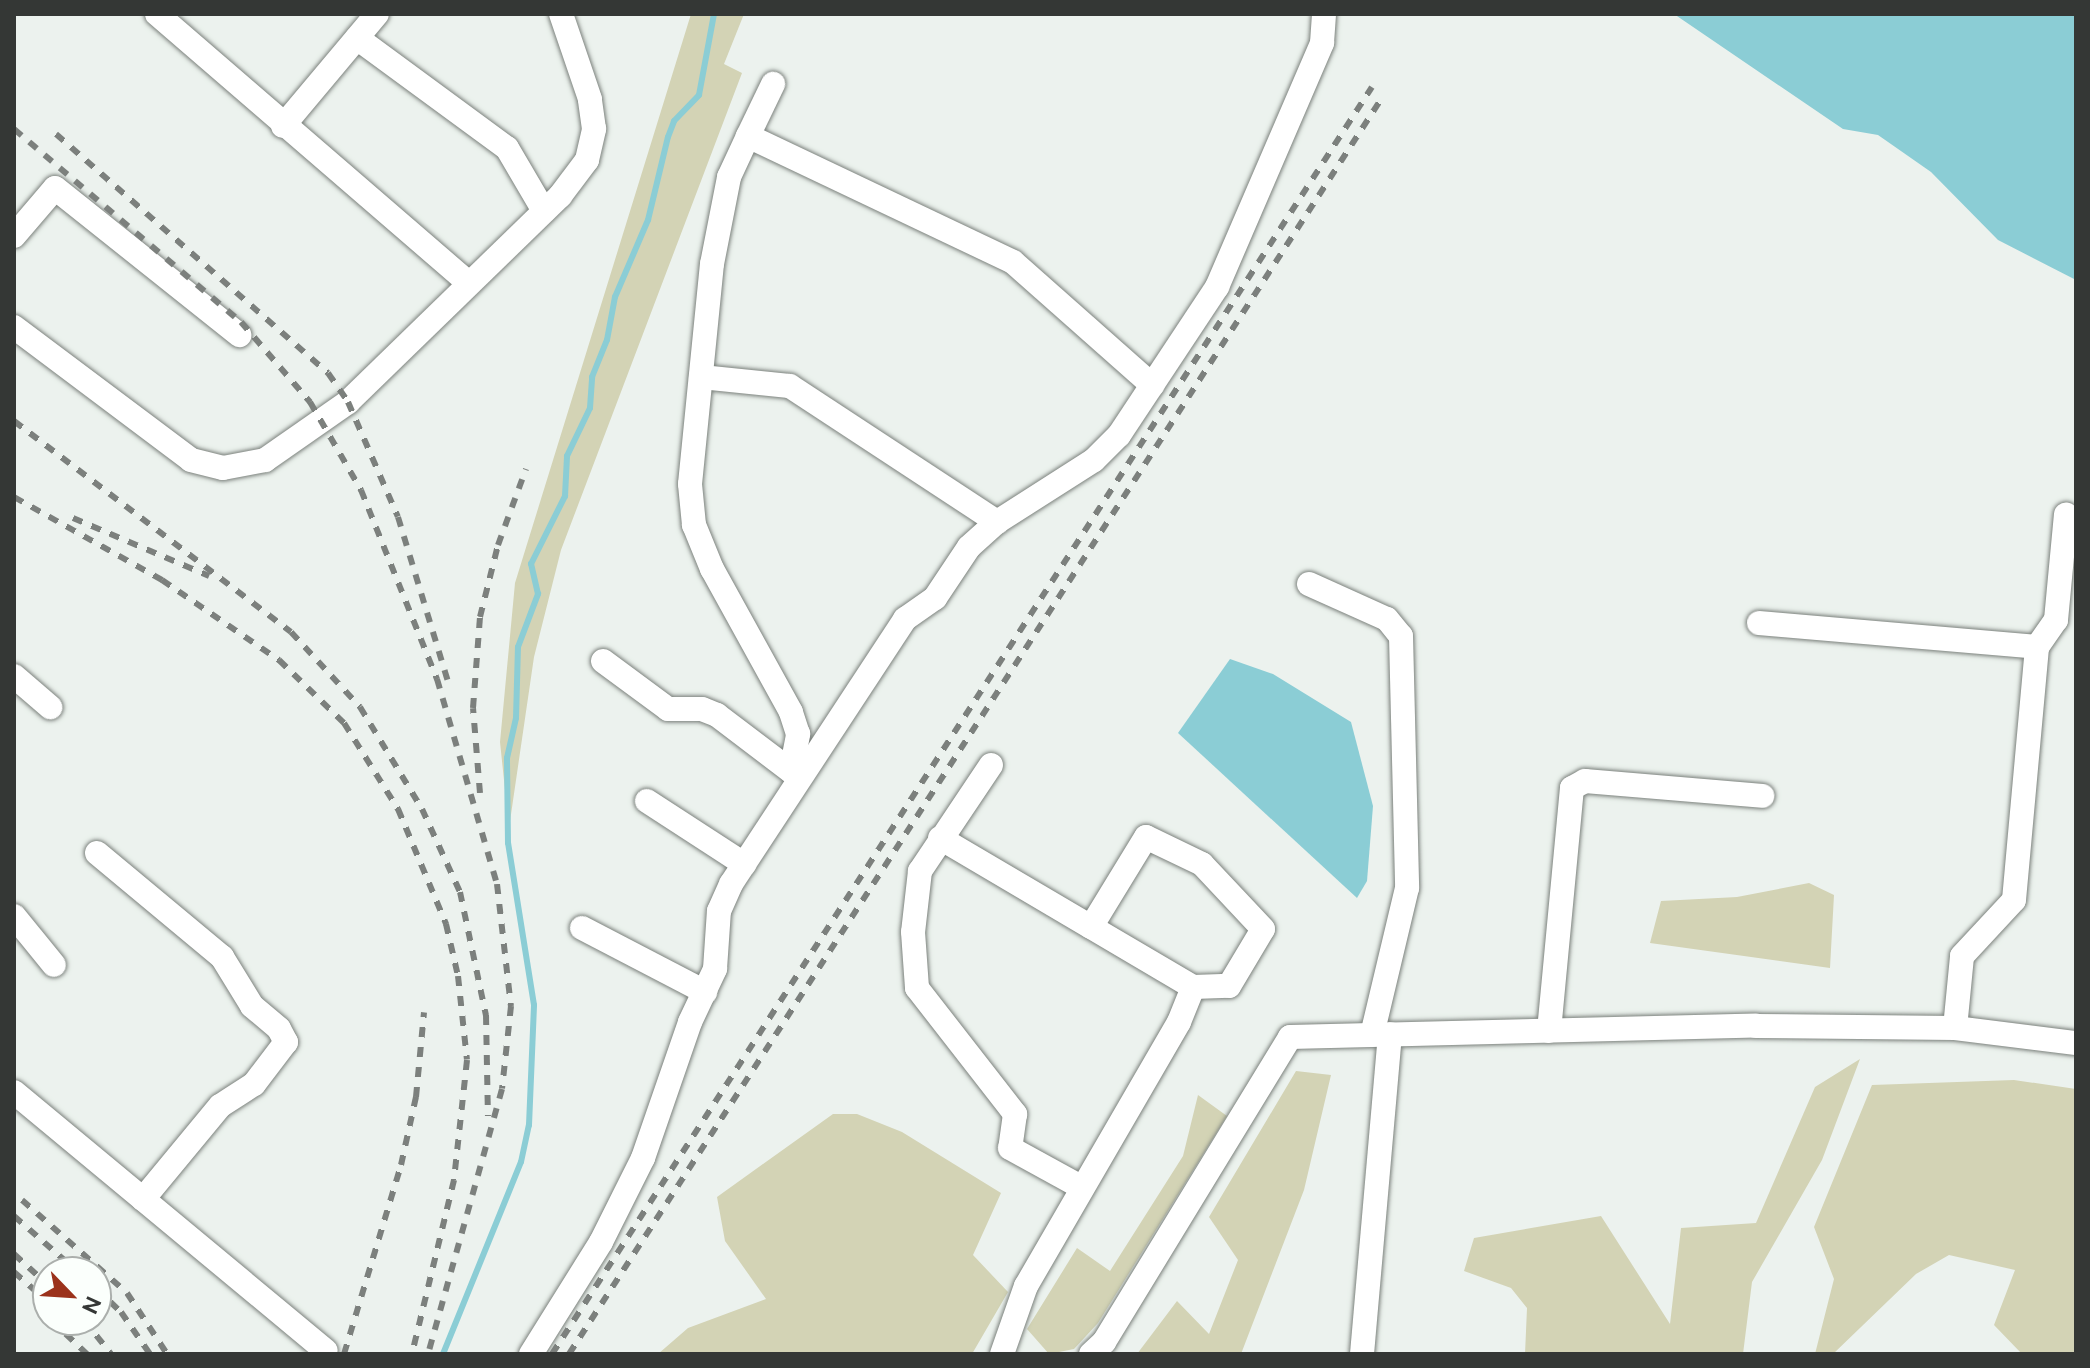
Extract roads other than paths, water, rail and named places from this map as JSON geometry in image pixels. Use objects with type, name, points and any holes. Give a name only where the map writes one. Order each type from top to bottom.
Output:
[{"type":"street","points":[[283,126],[377,14]]},
{"type":"street","points":[[14,327],[191,460],[237,468],[265,460],[348,402],[544,211],[587,160],[594,129],[590,99],[561,14]]},
{"type":"street","points":[[531,1354],[627,1194],[660,1116],[690,1022],[715,969],[719,911],[795,774],[897,628],[935,598],[969,547],[997,522],[1094,460],[1119,435],[1217,287],[1322,43],[1324,14]]},
{"type":"street","points":[[171,20],[283,126],[469,283]]},
{"type":"street","points":[[357,38],[507,148],[544,211]]},
{"type":"street","points":[[773,84],[729,177],[715,250],[690,484],[694,525],[712,569],[791,712],[798,734],[795,774]]},
{"type":"street","points":[[748,136],[1013,262],[1152,385]]},
{"type":"street","points":[[14,236],[55,188],[239,335]]},
{"type":"street","points":[[701,377],[790,386],[997,522]]},
{"type":"street","points":[[1955,1028],[1962,956],[2014,900],[2037,647],[2056,620],[2066,514]]},
{"type":"street","points":[[1309,584],[1387,619],[1401,636],[1407,888],[1381,1034],[1362,1354]]},
{"type":"street","points":[[1759,623],[2037,647]]},
{"type":"street","points":[[603,661],[668,709],[702,709],[717,715],[795,774]]},
{"type":"street","points":[[14,676],[50,707]]},
{"type":"street","points":[[991,765],[920,871],[917,887],[917,988],[1015,1114],[1010,1148],[1081,1187]]},
{"type":"street","points":[[1549,1031],[1572,788],[1585,781],[1762,796]]},
{"type":"street","points":[[647,801],[744,864]]},
{"type":"street","points":[[940,838],[1091,927],[1193,987],[1229,986],[1263,929],[1202,864],[1146,837],[1091,927]]},
{"type":"street","points":[[97,853],[222,957],[252,1006],[286,1042],[254,1084],[220,1106],[143,1199]]},
{"type":"street","points":[[17,926],[54,965]]},
{"type":"street","points":[[582,928],[705,992]]},
{"type":"street","points":[[1002,1354],[1026,1286],[1179,1022],[1193,987]]},
{"type":"street","points":[[1091,1354],[1104,1342],[1290,1037],[1549,1031],[1955,1028],[2076,1043]]},
{"type":"street","points":[[14,1092],[326,1351]]},
{"type":"water","points":[[1674,14],[2076,14],[2076,280],[1998,240],[1931,172],[1878,135],[1843,129]]},
{"type":"water","points":[[1230,659],[1273,674],[1351,722],[1373,806],[1367,881],[1357,898],[1178,733]]},
{"type":"waterway","points":[[443,1354],[521,1162],[529,1125],[534,1005],[508,843],[507,758],[516,718],[518,647],[538,594],[531,564],[565,496],[567,456],[590,408],[592,377],[607,340],[615,297],[648,220],[668,137],[674,121],[699,95],[714,14]]},
{"type":"railway","points":[[552,1354],[1372,87]]},
{"type":"railway","points":[[569,1354],[1383,96]]},
{"type":"railway","points":[[14,129],[241,322],[310,402],[361,490],[437,679],[497,884],[511,1006],[502,1089],[428,1354]]},
{"type":"railway","points":[[56,134],[328,373],[348,402],[398,517],[448,682]]},
{"type":"railway","points":[[14,421],[291,632],[360,707],[422,809],[460,892],[486,1015],[488,1116]]},
{"type":"railway","points":[[480,793],[473,708],[480,617],[498,545],[526,469]]},
{"type":"railway","points":[[14,497],[162,580],[279,660],[344,723],[398,809],[446,924],[458,976],[467,1060],[454,1180],[412,1354]]},
{"type":"railway","points":[[73,518],[209,576]]},
{"type":"railway","points":[[344,1354],[401,1165],[416,1097],[424,1012]]},
{"type":"railway","points":[[22,1200],[127,1293],[167,1354]]},
{"type":"railway","points":[[14,1216],[60,1256]]},
{"type":"railway","points":[[14,1254],[32,1270]]},
{"type":"railway","points":[[14,1272],[32,1288]]},
{"type":"railway","points":[[112,1303],[150,1354]]},
{"type":"railway","points":[[68,1336],[87,1354]]},
{"type":"railway","points":[[97,1336],[111,1354]]}]
